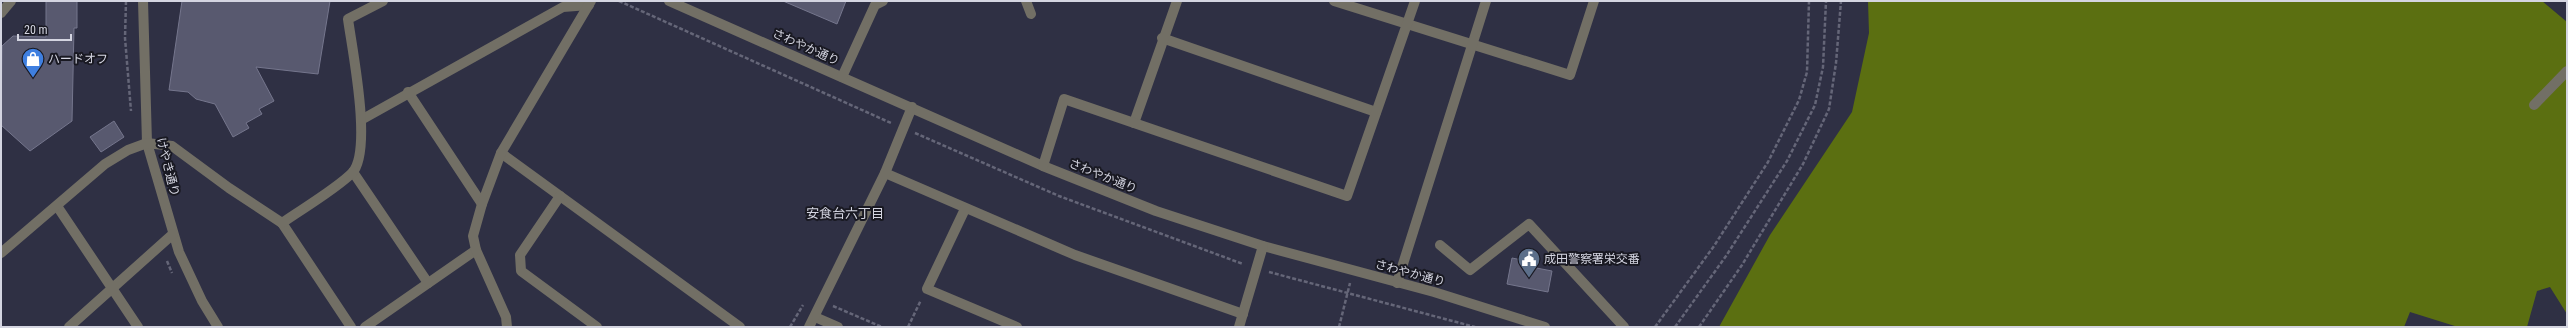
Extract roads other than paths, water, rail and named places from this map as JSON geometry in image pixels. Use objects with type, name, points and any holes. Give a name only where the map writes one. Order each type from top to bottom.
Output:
[{"type":"street","points":[[1,13],[11,1]]},
{"type":"street","name":"けやき通り","points":[[143,1],[142,16],[147,143],[173,234],[202,302],[218,327]]},
{"type":"street","points":[[282,223],[353,172],[359,157],[361,144],[361,120],[348,19],[383,1]]},
{"type":"street","name":"さわやか通り","points":[[669,1],[842,76],[1043,166],[1156,211],[1263,246],[1397,283],[1545,327]]},
{"type":"street","points":[[842,76],[875,5],[883,1]]},
{"type":"street","points":[[1026,1],[1031,14]]},
{"type":"street","points":[[1134,122],[1176,1]]},
{"type":"street","points":[[1334,1],[1406,25],[1570,75],[1594,1]]},
{"type":"street","points":[[1043,166],[1064,99],[1347,196],[1414,1]]},
{"type":"street","points":[[1397,283],[1486,1]]},
{"type":"street","points":[[361,120],[408,92],[562,8],[590,3]]},
{"type":"street","points":[[508,327],[506,317],[476,250],[473,236],[482,204],[502,153],[590,3]]},
{"type":"street","points":[[1162,38],[1376,112]]},
{"type":"street","points":[[2534,105],[2567,71]]},
{"type":"street","points":[[408,92],[482,204]]},
{"type":"street","points":[[809,327],[885,173],[912,107]]},
{"type":"street","points":[[1,253],[105,164],[128,150],[147,143],[172,146],[229,188],[282,223],[352,327]]},
{"type":"street","points":[[502,153],[727,324],[740,327]]},
{"type":"street","points":[[353,172],[428,283]]},
{"type":"street","points":[[885,173],[1075,256],[1243,314]]},
{"type":"street","points":[[560,196],[520,255],[521,271],[597,327]]},
{"type":"street","points":[[56,206],[138,327]]},
{"type":"street","points":[[965,209],[926,289],[1017,327]]},
{"type":"street","points":[[1440,245],[1470,270],[1530,224],[1624,327]]},
{"type":"street","points":[[69,327],[173,234]]},
{"type":"street","points":[[1239,327],[1263,246]]},
{"type":"street","points":[[365,327],[476,250]]},
{"type":"street","points":[[815,317],[838,327]]},
{"type":"place","name":"ハードオフ","points":[[33,78]]},
{"type":"place","name":"成田警察署栄交番","points":[[1529,278]]},
{"type":"district","name":"安食台六丁目","points":[[845,213]]}]
